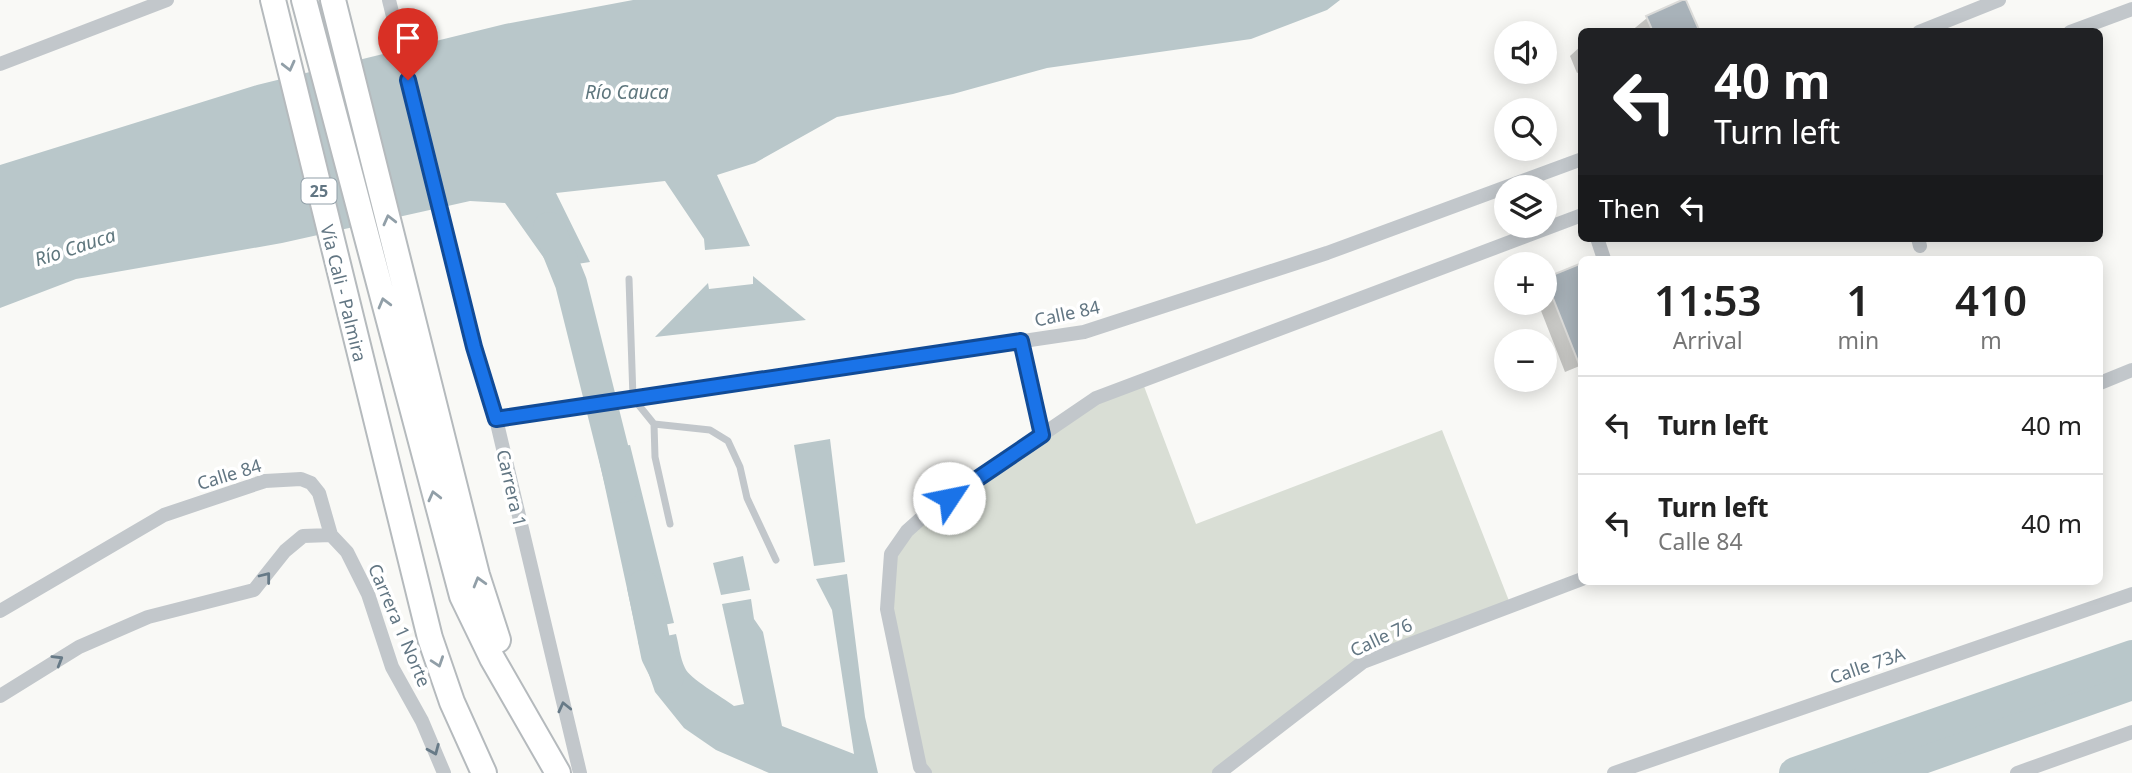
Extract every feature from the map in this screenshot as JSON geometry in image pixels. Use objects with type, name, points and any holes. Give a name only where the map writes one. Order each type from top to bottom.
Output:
[{"type":"highway","name":"Vía Cali - Palmira","points":[[272,0],[430,638],[452,702],[484,773]]},
{"type":"highway","name":"Vía Cali - Palmira","points":[[304,0],[412,363]]},
{"type":"highway","points":[[333,0],[462,596],[492,658],[558,773]]},
{"type":"street","points":[[0,64],[167,0]]},
{"type":"street","name":"Carrera 1","points":[[388,0],[474,347],[496,419],[580,773]]},
{"type":"street","points":[[1929,28],[1999,0]]},
{"type":"street","points":[[2081,28],[2132,9]]},
{"type":"street","name":"Calle 84","points":[[496,419],[1084,332],[1314,258],[1578,160]]},
{"type":"street","points":[[925,773],[920,767],[891,639],[887,609],[891,554],[907,531],[926,514],[1096,398],[1578,217]]},
{"type":"street","points":[[1021,341],[1042,435]]},
{"type":"street","points":[[2103,382],[2132,370]]},
{"type":"street","name":"Calle 84","points":[[0,611],[164,515],[265,481],[300,479],[311,483],[319,493],[331,535]]},
{"type":"street","points":[[0,696],[79,647],[148,617],[254,590],[285,551],[303,536],[331,535]]},
{"type":"street","name":"Carrera 1 Norte","points":[[331,535],[347,552],[368,594],[392,667],[422,721],[444,773]]},
{"type":"street","name":"Calle 76","points":[[1219,773],[1363,663],[1578,581]]},
{"type":"street","name":"Calle 73A","points":[[1614,773],[2132,594]]},
{"type":"street","points":[[2017,773],[2049,768],[2132,732]]},
{"type":"lane","points":[[629,279],[633,398],[654,424],[655,457],[670,524]]},
{"type":"lane","points":[[654,424],[710,430],[728,441],[740,467],[747,498],[776,560]]},
{"type":"shaded area","points":[[1142,381],[1196,524],[1442,430],[1511,606],[1383,653],[1219,773],[925,773],[891,639],[891,554],[907,531],[1096,398]]},
{"type":"water","name":"Río Cauca","points":[[633,0],[1340,0],[1327,10],[1251,39],[1047,68],[953,94],[837,117],[755,163],[717,175],[750,246],[705,250],[704,239],[665,181],[556,193],[590,262],[551,268],[505,203],[470,201],[282,243],[76,279],[0,308],[0,165],[257,85],[505,24]]},
{"type":"water","points":[[753,276],[806,320],[655,337],[708,283],[709,289],[753,284]]},
{"type":"water","points":[[830,439],[845,562],[814,566],[794,445]]},
{"type":"water","points":[[630,445],[674,623],[636,630],[597,450]]},
{"type":"water","points":[[743,556],[750,590],[721,595],[713,563]]},
{"type":"water","points":[[847,574],[865,717],[878,773],[769,773],[716,750],[684,728],[655,692],[638,642],[676,634],[682,660],[688,672],[734,706],[744,704],[722,604],[751,599],[754,619],[763,632],[782,726],[854,754],[832,610],[816,579]]},
{"type":"water","points":[[2132,667],[2132,701],[1928,773],[1830,773]]},
{"type":"building","points":[[1686,0],[1698,28],[1651,28],[1646,16]]},
{"type":"building","points":[[1578,265],[1578,361],[1557,308],[1557,273]]},
{"type":"waterway","points":[[549,228],[571,283],[622,487]]},
{"type":"waterway","points":[[643,586],[657,655],[668,677]]},
{"type":"waterway","points":[[1795,773],[2132,656]]},
{"type":"route","points":[[408,80],[474,347],[496,419],[548,409],[843,369],[1021,341],[1042,435],[949,498]]}]
